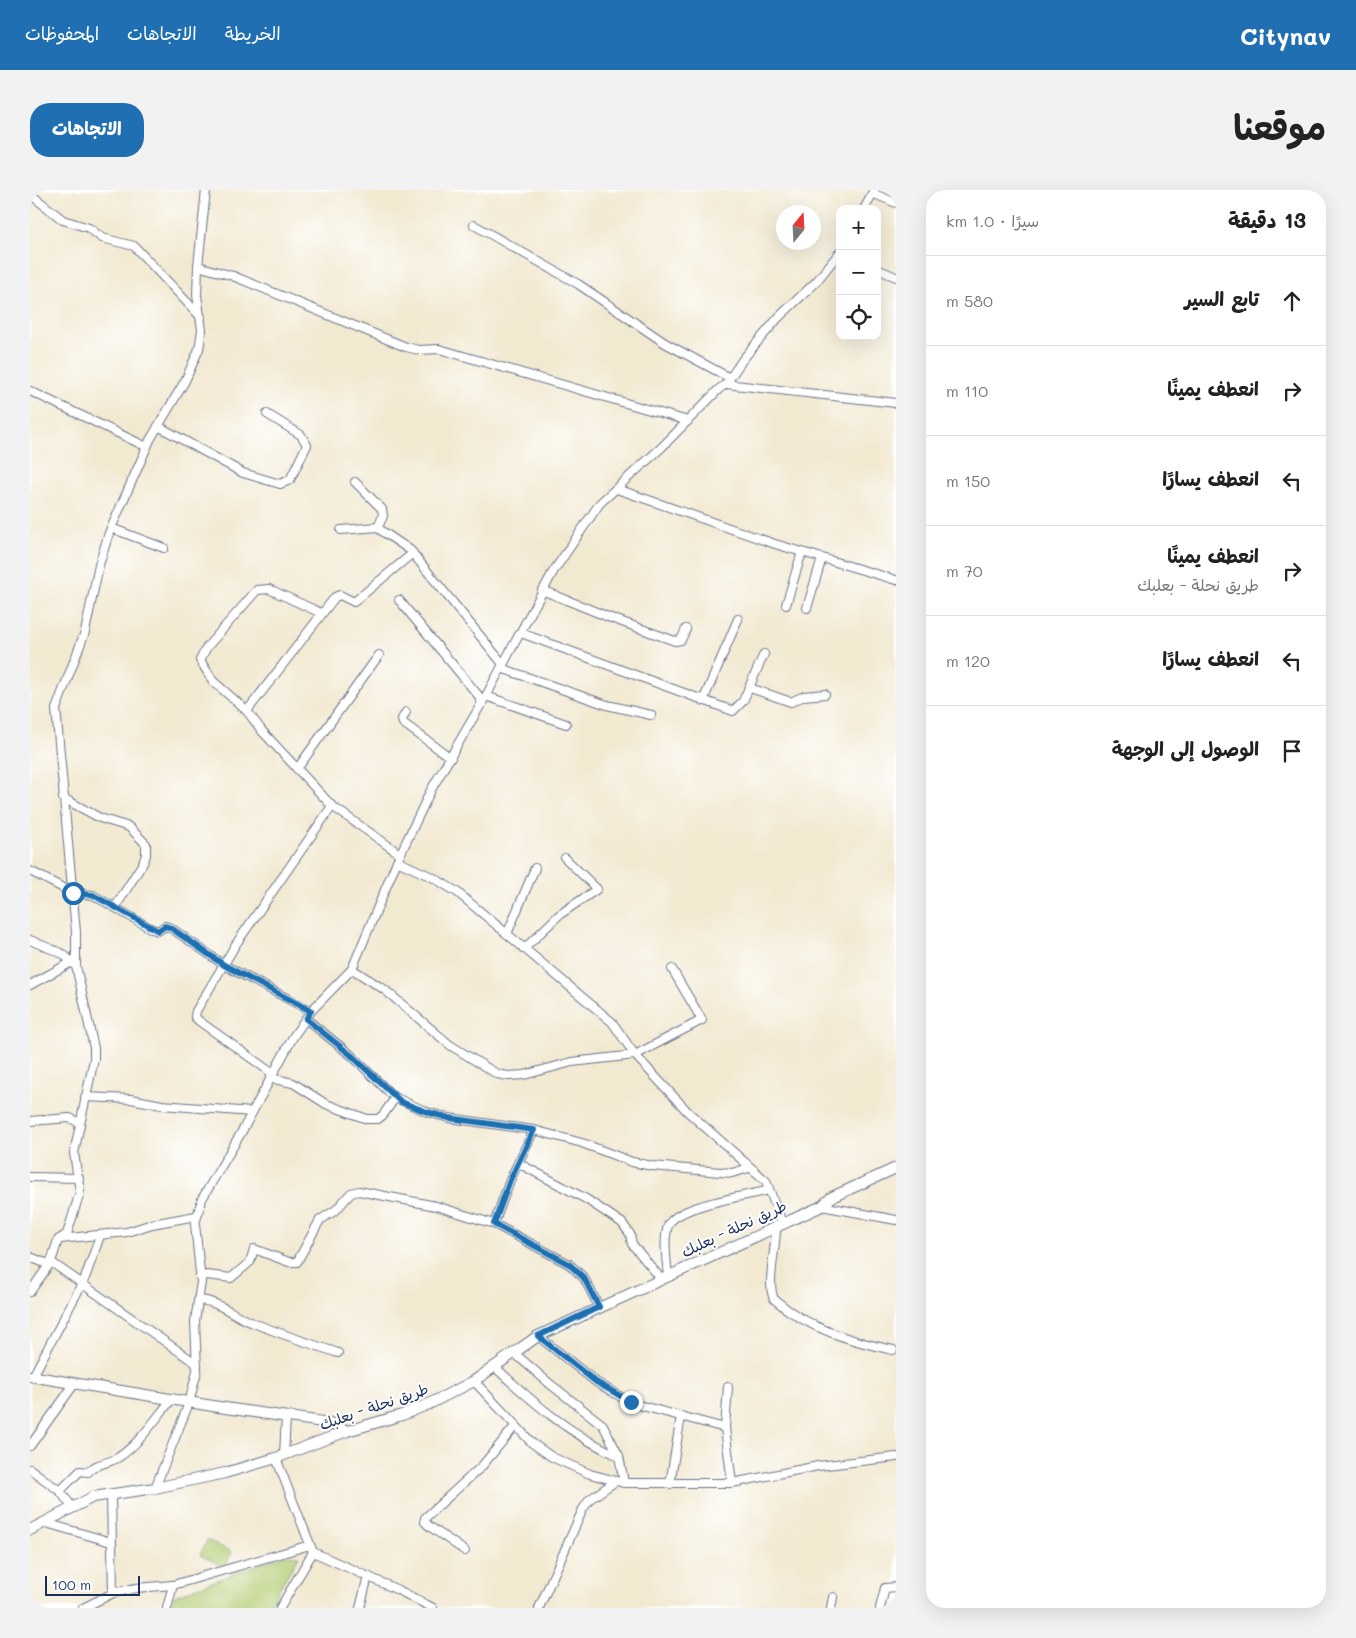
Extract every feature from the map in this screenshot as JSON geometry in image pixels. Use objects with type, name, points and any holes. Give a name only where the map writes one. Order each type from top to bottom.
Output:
[{"type":"street","points":[[30,1292],[50,1262],[58,1240],[67,1234],[80,1192],[74,1153],[94,1059],[94,1048],[73,964],[73,893],[56,709],[85,632],[99,565],[111,528],[146,447],[185,381],[200,349],[202,338],[197,295],[198,266],[206,190]]},
{"type":"street","points":[[866,205],[873,192],[896,203]]},
{"type":"street","points":[[30,194],[63,220],[89,228],[102,238],[134,246],[201,317]]},
{"type":"street","points":[[474,225],[578,284],[665,343],[728,381],[896,403]]},
{"type":"street","points":[[155,1488],[189,1402],[197,1364],[195,1320],[199,1300],[200,1277],[196,1240],[196,1216],[202,1200],[271,1075],[293,1036],[311,1011],[352,969],[399,857],[431,790],[482,704],[542,590],[600,503],[617,489],[728,381],[778,318],[816,282],[836,257]]},
{"type":"street","points":[[198,266],[233,276],[414,350],[439,349],[688,421]]},
{"type":"street","points":[[881,270],[896,277]]},
{"type":"street","points":[[30,391],[146,447]]},
{"type":"street","points":[[158,426],[243,473],[280,484],[290,480],[307,445],[301,435],[267,414]]},
{"type":"street","points":[[355,482],[384,511],[378,527]]},
{"type":"street","points":[[617,489],[802,552],[896,580]]},
{"type":"street","points":[[341,530],[378,527],[402,543],[413,553],[502,666],[607,705],[650,715]]},
{"type":"street","points":[[111,528],[164,548]]},
{"type":"street","points":[[786,605],[802,552]]},
{"type":"street","points":[[247,711],[321,613],[337,595],[354,602],[413,553]]},
{"type":"street","points":[[807,608],[822,558]]},
{"type":"street","points":[[321,613],[268,590],[260,589],[207,647],[200,660],[202,666],[213,681],[247,711],[332,806],[399,857],[446,884],[612,1022],[635,1055],[688,1112],[749,1168],[766,1181],[779,1224],[771,1287],[774,1299],[838,1336],[893,1350]]},
{"type":"street","points":[[542,590],[675,641],[680,640],[686,628]]},
{"type":"street","points":[[399,600],[478,695],[482,704]]},
{"type":"street","points":[[704,701],[738,619]]},
{"type":"street","points":[[521,633],[733,712],[741,706],[764,654]]},
{"type":"street","points":[[297,769],[379,655]]},
{"type":"street","points":[[750,688],[791,702],[804,696],[825,694]]},
{"type":"street","points":[[486,696],[566,724]]},
{"type":"street","points":[[406,712],[402,718],[403,722],[451,758]]},
{"type":"street","points":[[63,798],[100,818],[129,827],[146,844],[146,856],[143,863],[116,906]]},
{"type":"street","points":[[332,806],[224,965],[198,1007],[196,1017],[271,1075],[293,1083],[326,1104],[368,1119],[378,1119],[395,1098]]},
{"type":"street","points":[[524,949],[559,915],[597,889],[565,858]]},
{"type":"street","points":[[507,934],[535,868]]},
{"type":"street","points":[[30,871],[73,893],[93,895],[116,906],[152,929],[158,931],[165,926],[171,928],[224,965],[311,1011]]},
{"type":"street","points":[[30,940],[63,954],[73,964]]},
{"type":"street","points":[[30,985],[73,964]]},
{"type":"street","points":[[352,969],[385,990],[450,1045],[496,1074],[516,1076],[572,1062],[635,1055],[702,1020],[672,969]]},
{"type":"street","points":[[306,1019],[351,1055],[395,1098],[427,1112],[449,1118],[534,1130],[582,1143],[632,1162],[652,1166],[732,1173],[749,1168]]},
{"type":"street","points":[[85,1097],[132,1099],[162,1105],[252,1112]]},
{"type":"street","points":[[30,1121],[70,1118],[79,1123]]},
{"type":"street","points":[[494,1224],[518,1163],[534,1130]]},
{"type":"street","points":[[518,1163],[586,1199],[622,1222],[630,1234],[632,1244],[665,1278]]},
{"type":"street","name":"طريق نحلة - بعلبك","points":[[30,1530],[93,1497],[155,1488],[224,1473],[280,1456],[347,1431],[402,1415],[474,1381],[538,1336],[779,1224],[822,1206],[832,1197],[896,1168]]},
{"type":"street","points":[[30,1177],[79,1178]]},
{"type":"street","points":[[665,1278],[667,1229],[674,1218],[724,1200],[769,1190]]},
{"type":"street","points":[[200,1277],[207,1275],[231,1278],[250,1262],[254,1249],[289,1262],[297,1262],[320,1220],[336,1210],[351,1192],[355,1191],[436,1206],[494,1224],[569,1264],[584,1278],[599,1307]]},
{"type":"street","points":[[822,1206],[896,1220]]},
{"type":"street","points":[[58,1240],[100,1236],[196,1216]]},
{"type":"street","points":[[100,1236],[82,1284],[32,1376],[330,1423],[347,1431]]},
{"type":"street","points":[[30,1257],[45,1263],[50,1262],[197,1364]]},
{"type":"street","points":[[199,1300],[219,1304],[231,1313],[252,1323],[338,1353]]},
{"type":"street","points":[[538,1336],[612,1392],[649,1409],[725,1428]]},
{"type":"street","points":[[513,1352],[550,1384],[603,1425],[619,1456],[620,1482]]},
{"type":"street","points":[[495,1367],[517,1388],[576,1435],[619,1456]]},
{"type":"street","points":[[474,1381],[532,1442],[552,1457],[576,1468],[620,1482],[670,1484],[732,1483],[818,1466],[896,1457]]},
{"type":"street","points":[[30,1446],[75,1383]]},
{"type":"street","points":[[728,1387],[725,1428],[732,1483]]},
{"type":"street","points":[[60,1491],[80,1471],[88,1472],[94,1466],[119,1458],[140,1437],[172,1399]]},
{"type":"street","points":[[670,1484],[681,1416]]},
{"type":"street","points":[[280,1608],[311,1549],[280,1456],[286,1417]]},
{"type":"street","points":[[465,1551],[429,1526],[425,1522],[425,1518],[482,1466],[516,1425]]},
{"type":"street","points":[[30,1469],[60,1491],[72,1507]]},
{"type":"street","points":[[539,1608],[584,1508],[590,1499],[620,1482]]},
{"type":"street","points":[[111,1495],[113,1593]]},
{"type":"street","points":[[46,1523],[112,1542]]},
{"type":"street","points":[[83,1608],[113,1593],[136,1588],[173,1585],[311,1549],[433,1608]]},
{"type":"street","points":[[360,1608],[368,1576]]},
{"type":"street","points":[[167,1608],[173,1585]]},
{"type":"street","points":[[880,1608],[885,1588],[896,1587]]},
{"type":"street","points":[[831,1608],[832,1597]]},
{"type":"green space","points":[[207,1540],[232,1552],[225,1567],[200,1555]]},
{"type":"green space","points":[[284,1555],[299,1556],[274,1597],[270,1608],[172,1608],[174,1596]]},
{"type":"route","points":[[73,893],[81,892],[93,895],[116,906],[148,927],[158,931],[165,926],[171,928],[224,965],[311,1011],[306,1019],[351,1055],[401,1102],[449,1118],[534,1130],[510,1180],[494,1224],[531,1242],[569,1264],[584,1278],[599,1307],[538,1336],[596,1382],[631,1402]]}]
